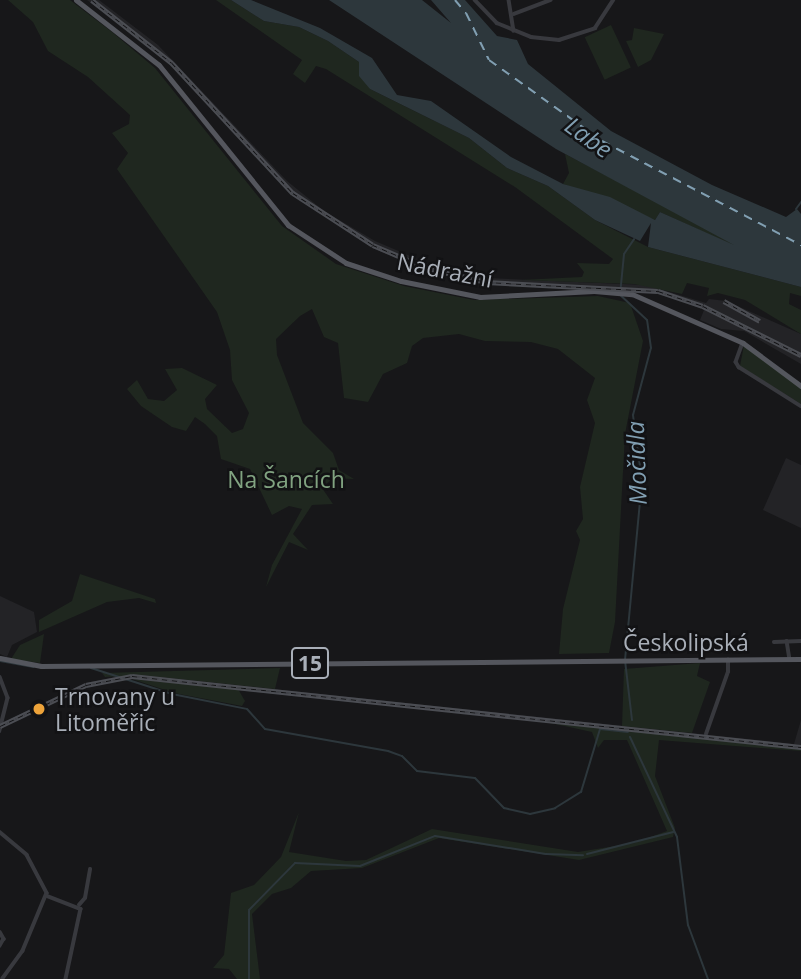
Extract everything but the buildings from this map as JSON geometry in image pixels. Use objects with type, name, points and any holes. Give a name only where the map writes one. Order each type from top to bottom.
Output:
[{"type":"main road","name":"Nádražní","points":[[76,0],[151,57],[281,218],[346,263],[401,281],[480,297],[619,292],[650,300],[743,343],[801,386]]},
{"type":"main road","name":"Českolipská","points":[[0,658],[41,666],[801,659]]},
{"type":"street","points":[[475,0],[492,19],[514,31],[549,40],[578,36],[603,21],[613,0]]},
{"type":"street","points":[[509,0],[514,14],[514,31]]},
{"type":"street","points":[[514,14],[550,0]]},
{"type":"street","points":[[743,343],[736,362],[739,367],[801,406]]},
{"type":"street","points":[[787,641],[790,659]]},
{"type":"street","points":[[774,642],[801,641]]},
{"type":"street","points":[[706,734],[728,673],[728,660]]},
{"type":"street","points":[[0,677],[8,693],[0,731]]},
{"type":"street","points":[[0,832],[27,855],[47,896],[79,905]]},
{"type":"street","points":[[79,905],[85,898],[90,869]]},
{"type":"street","points":[[4,978],[23,951],[47,896]]},
{"type":"street","points":[[66,979],[81,913],[79,905]]},
{"type":"street","points":[[0,932],[4,939],[0,946]]},
{"type":"shaded area","points":[[87,0],[99,0],[158,45],[287,181],[324,211],[375,241],[429,264],[486,278],[646,285],[706,303],[709,299],[726,301],[801,334],[801,364],[744,331],[721,329],[700,320],[704,310],[670,296],[634,290],[485,284],[427,270],[372,248],[291,194],[162,57]]},
{"type":"shaded area","points":[[786,458],[801,465],[801,528],[763,510]]},
{"type":"shaded area","points":[[0,596],[34,612],[37,632],[12,645],[7,657],[0,654]]},
{"type":"shaded area","points":[[132,674],[794,744],[801,720],[801,749],[132,679],[86,687],[0,728],[0,724],[85,683]]},
{"type":"green space","name":"Na Šancích","points":[[8,0],[70,0],[112,32],[155,68],[282,226],[336,264],[404,286],[474,300],[598,296],[630,303],[643,341],[625,434],[615,622],[609,653],[559,654],[563,609],[580,540],[576,531],[583,519],[580,487],[595,423],[587,400],[595,378],[558,349],[531,342],[485,341],[459,334],[423,338],[412,346],[407,363],[383,374],[368,402],[344,398],[338,343],[324,337],[312,309],[300,316],[276,339],[277,355],[303,423],[333,453],[339,470],[354,479],[333,478],[322,488],[333,504],[312,505],[293,534],[308,550],[289,542],[266,587],[272,565],[302,509],[289,506],[272,515],[250,469],[221,459],[217,436],[205,424],[195,417],[186,431],[172,427],[141,406],[127,389],[137,380],[148,399],[164,401],[177,390],[165,369],[182,368],[217,385],[205,399],[207,409],[232,433],[243,429],[249,413],[232,380],[230,350],[217,312],[117,169],[128,153],[112,133],[129,124],[130,115],[88,77],[48,51],[33,22]]},
{"type":"green space","points":[[216,0],[231,0],[264,21],[299,27],[328,41],[359,62],[370,89],[469,138],[507,168],[548,186],[595,220],[648,247],[801,287],[801,296],[790,293],[789,304],[801,310],[801,334],[745,300],[718,293],[707,296],[709,288],[687,283],[682,294],[634,284],[520,280],[582,277],[584,272],[577,263],[609,264],[613,259],[515,187],[326,69],[316,66],[305,83],[293,74],[302,60]]},
{"type":"green space","points":[[611,25],[631,68],[605,80],[585,37]]},
{"type":"green space","points":[[634,28],[664,34],[651,60],[638,67],[626,41],[632,40]]},
{"type":"green space","points":[[565,154],[735,243],[734,246],[660,212],[655,220],[563,184],[569,173]]},
{"type":"green space","points":[[744,345],[801,388],[801,404],[740,366]]},
{"type":"green space","points":[[80,574],[155,599],[156,603],[139,598],[107,602],[39,632],[39,620],[72,601]]},
{"type":"green space","points":[[44,634],[40,663],[11,659],[20,645]]},
{"type":"green space","points":[[700,663],[697,676],[710,682],[692,733],[622,726],[624,669]]},
{"type":"green space","points":[[280,668],[275,689],[141,675],[105,677],[102,673]]},
{"type":"green space","points":[[132,679],[238,689],[245,701],[242,706],[174,693]]},
{"type":"green space","points":[[546,722],[801,751],[659,740],[655,776],[675,828],[673,837],[579,860],[439,838],[362,868],[311,871],[291,888],[272,894],[252,914],[260,979],[237,979],[229,969],[213,968],[224,955],[231,893],[254,885],[281,857],[299,812],[289,852],[346,861],[366,860],[432,829],[578,852],[634,843],[667,831],[627,740],[604,740],[598,748],[592,732]]},
{"type":"water","name":"Labe","points":[[231,0],[251,0],[320,28],[372,58],[397,95],[431,101],[511,157],[563,184],[610,197],[655,220],[660,212],[734,245],[556,149],[329,0],[422,0],[451,23],[431,0],[465,0],[497,36],[517,40],[528,64],[611,131],[712,185],[786,217],[797,209],[801,214],[801,287],[648,247],[651,223],[640,241],[595,220],[548,186],[507,168],[469,138],[370,89],[359,76],[359,62],[328,41],[299,27],[264,21]]},
{"type":"waterway","points":[[796,209],[801,202]]},
{"type":"waterway","name":"Močidla","points":[[632,720],[625,660],[642,481],[633,415],[651,348],[647,320],[620,295],[624,254],[634,239]]},
{"type":"waterway","points":[[0,661],[33,667]]},
{"type":"waterway","points":[[91,668],[172,694],[247,709],[265,729],[388,751],[402,756],[417,771],[475,778],[504,808],[530,814],[555,808],[581,792],[600,729],[628,732]]},
{"type":"waterway","name":"Močidla","points":[[630,737],[677,837],[688,925],[708,979]]},
{"type":"waterway","points":[[587,854],[673,832]]},
{"type":"waterway","points":[[249,979],[249,910],[295,863],[360,866],[435,836],[546,854],[583,855]]},
{"type":"ferry route","points":[[455,0],[466,13],[489,60],[602,141],[801,245]]},
{"type":"railway","points":[[92,0],[172,63],[293,193],[373,245],[427,268],[486,282],[658,291],[703,306],[801,355]]},
{"type":"railway","points":[[724,301],[760,321]]},
{"type":"railway","points":[[0,726],[86,685],[132,676],[801,747]]},
{"type":"place","name":"Trnovany u Litoměřic","points":[[39,709]]}]
